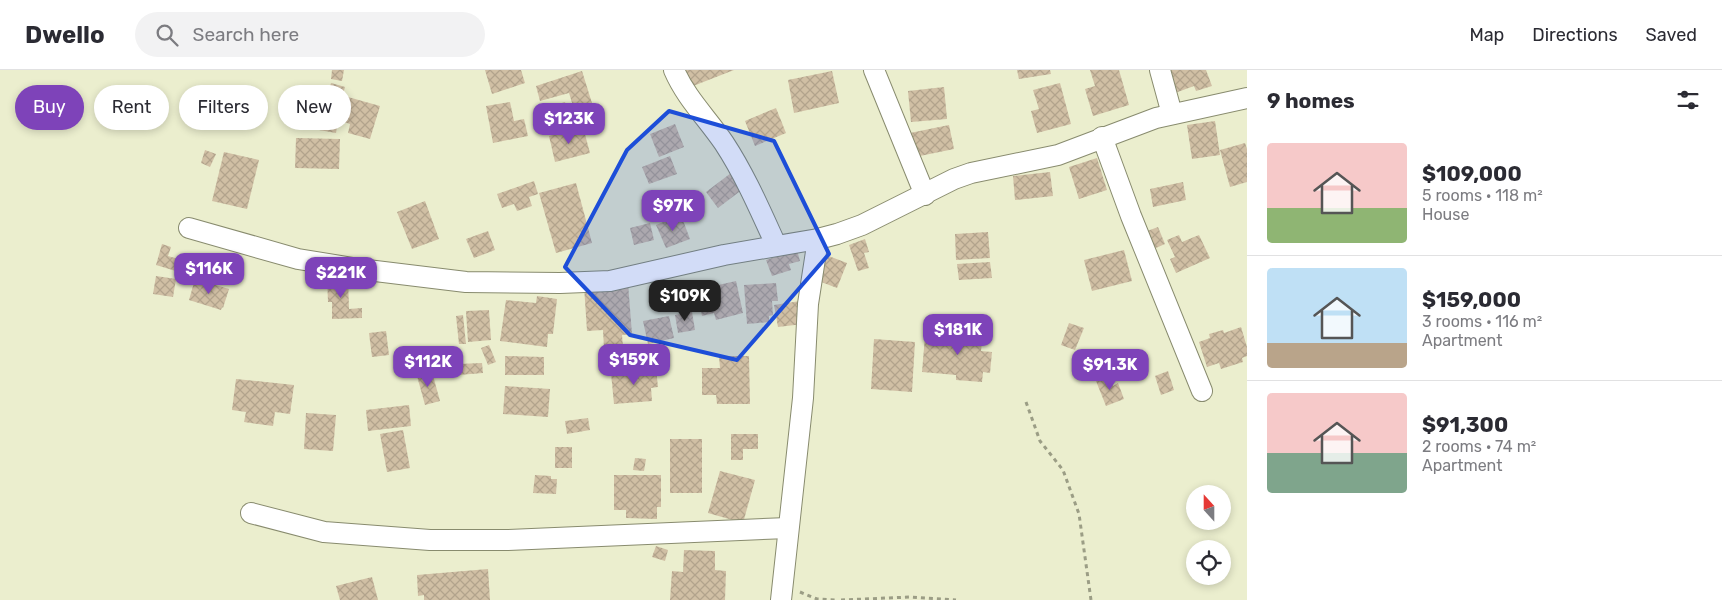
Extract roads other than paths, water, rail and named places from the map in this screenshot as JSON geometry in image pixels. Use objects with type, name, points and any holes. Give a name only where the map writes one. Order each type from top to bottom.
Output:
[{"type":"street","points":[[674,70],[692,103],[722,140],[740,168],[776,245]]},
{"type":"street","points":[[874,70],[924,195]]},
{"type":"street","points":[[1160,70],[1172,114]]},
{"type":"street","points":[[189,228],[298,259],[359,269],[466,282],[560,283],[610,281],[724,255],[818,239],[862,225],[962,176],[1058,155],[1156,118],[1247,98]]},
{"type":"street","points":[[1102,137],[1131,216],[1202,391]]},
{"type":"street","points":[[781,600],[802,398],[808,304],[818,239]]},
{"type":"street","points":[[251,513],[324,532],[430,540],[527,539],[788,528]]}]
